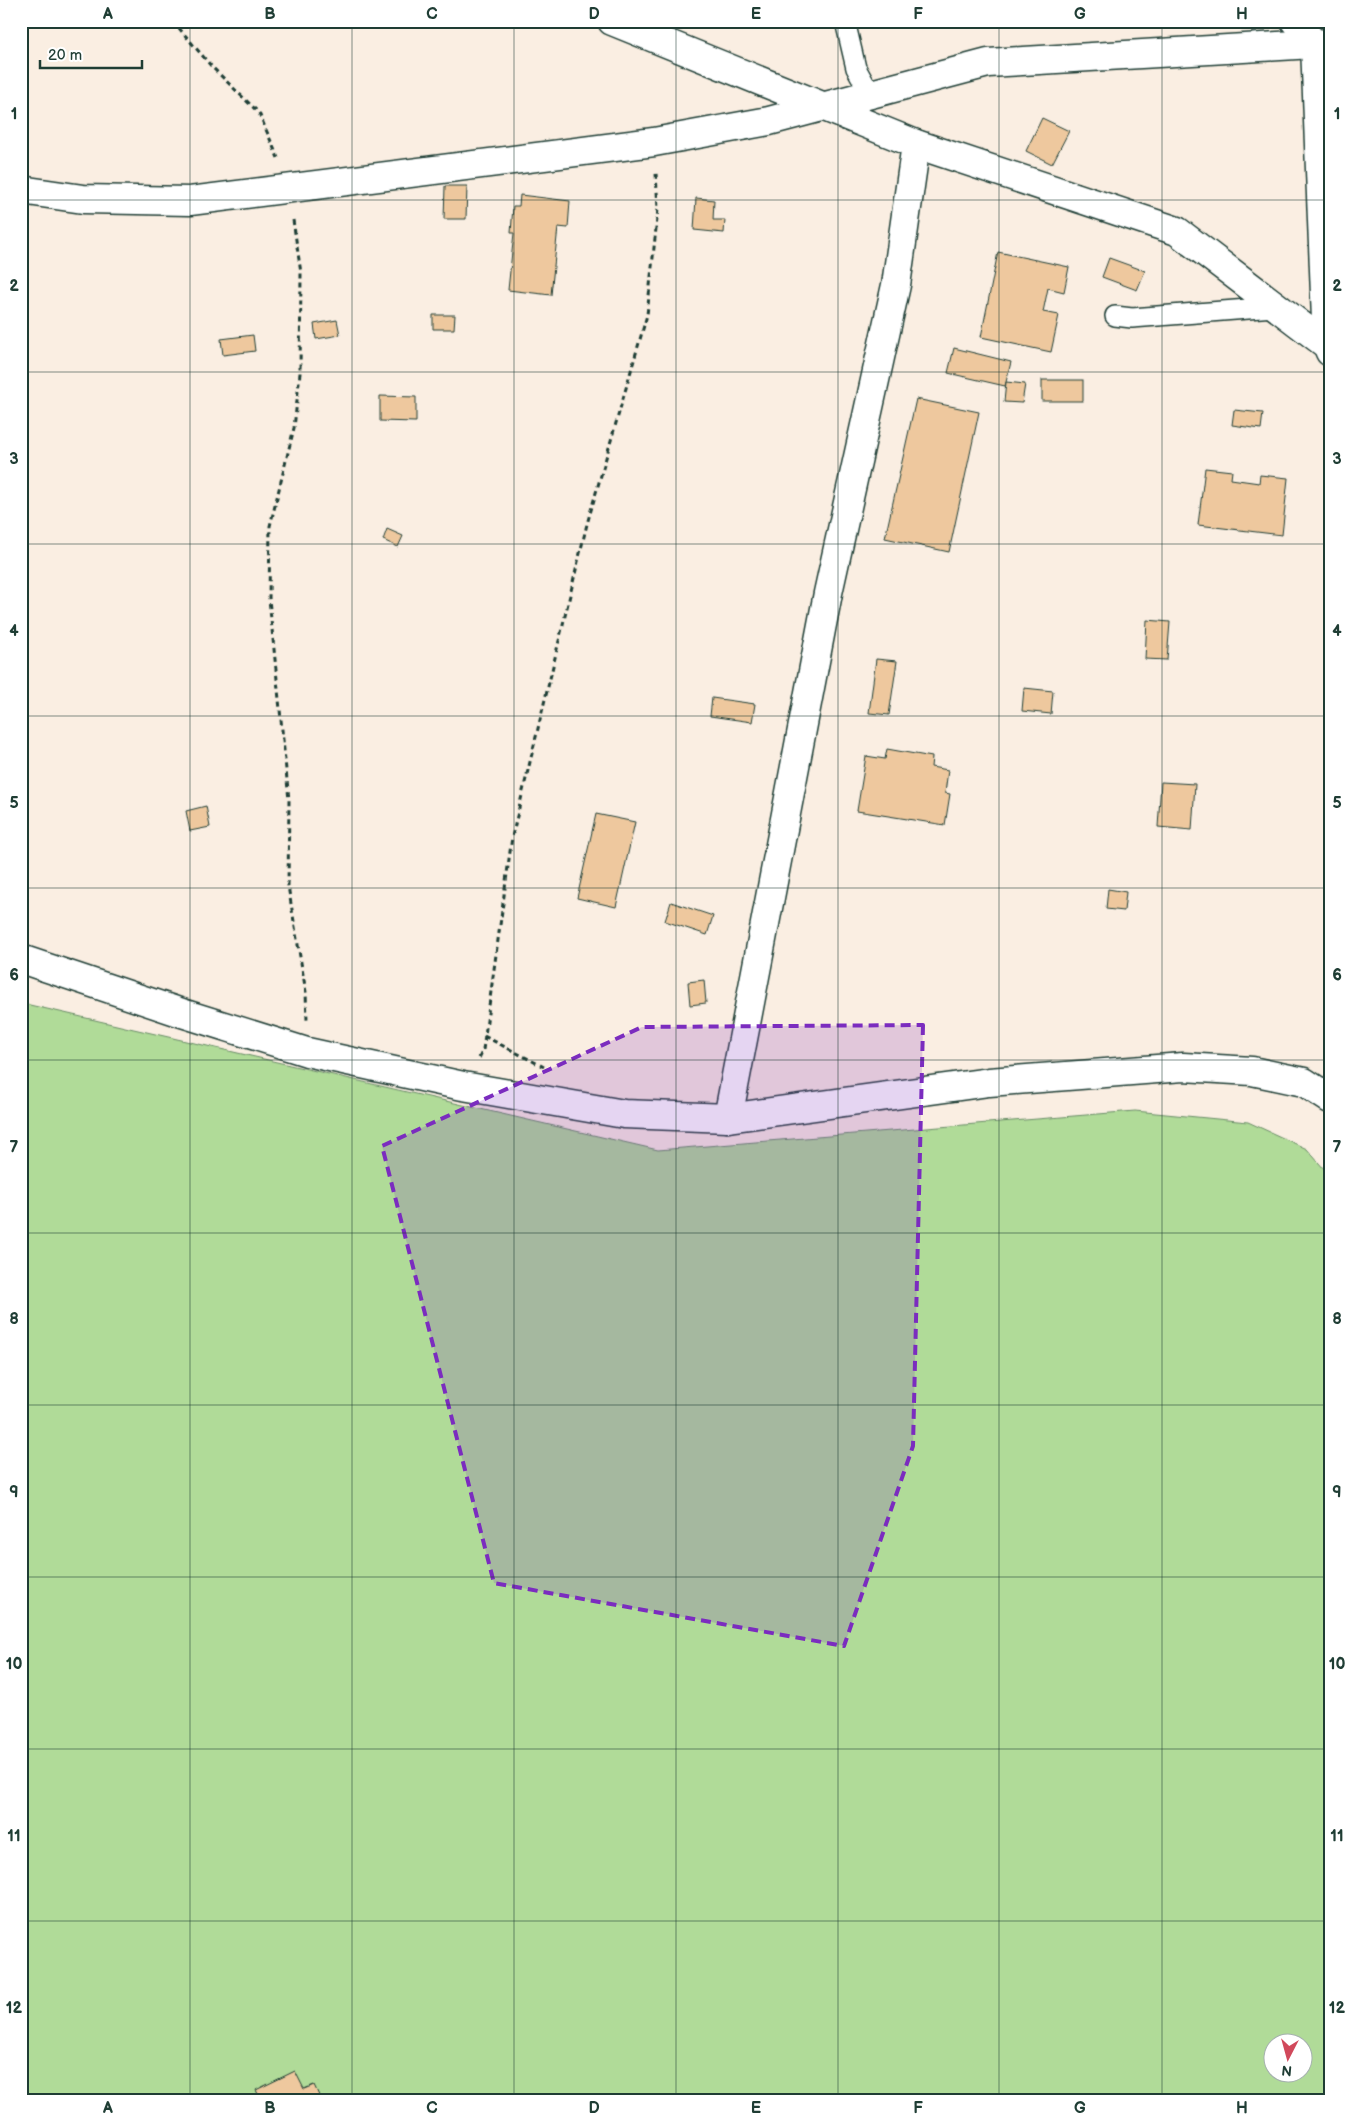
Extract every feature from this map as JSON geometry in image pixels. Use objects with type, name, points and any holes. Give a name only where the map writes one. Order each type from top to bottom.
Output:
[{"type":"street","points":[[612,21],[916,144],[1177,231],[1328,349]]},
{"type":"street","points":[[1295,21],[1322,44],[1328,349]]},
{"type":"street","points":[[21,190],[84,198],[190,201],[654,142],[769,121],[870,93],[988,64],[1322,44]]},
{"type":"street","points":[[728,1118],[828,593],[896,284],[916,144]]},
{"type":"street","points":[[21,959],[182,1013],[308,1052],[464,1086],[624,1114],[728,1118],[989,1082],[1183,1067],[1252,1071],[1304,1082],[1330,1099]]},
{"type":"lane","points":[[845,21],[856,68],[870,93]]},
{"type":"lane","points":[[1115,316],[1132,318],[1274,307]]},
{"type":"path","points":[[173,21],[212,67],[259,113],[283,170],[301,273],[300,373],[294,428],[270,526],[269,600],[289,800],[288,886],[306,992],[308,1052]]},
{"type":"path","points":[[464,1086],[483,1050],[512,837],[588,524],[647,315],[658,209],[654,142]]},
{"type":"highlighted area","points":[[923,1025],[913,1446],[844,1646],[494,1583],[382,1146],[642,1027]]},
{"type":"green space","points":[[21,1003],[658,1150],[1135,1111],[1248,1122],[1307,1149],[1330,1176],[1330,2100],[21,2100]]},
{"type":"building","points":[[1042,118],[1069,131],[1052,164],[1026,151]]},
{"type":"building","points":[[445,186],[467,186],[466,219],[444,219]]},
{"type":"building","points":[[520,195],[570,201],[568,228],[558,227],[551,295],[508,290],[514,233],[511,233],[513,206],[519,206]]},
{"type":"building","points":[[696,198],[714,200],[713,220],[725,220],[724,233],[694,230]]},
{"type":"building","points":[[998,252],[1069,267],[1064,292],[1048,288],[1043,312],[1059,315],[1051,352],[981,337]]},
{"type":"building","points":[[1109,258],[1145,271],[1137,290],[1102,277]]},
{"type":"building","points":[[433,315],[455,315],[454,329],[433,329]]},
{"type":"building","points":[[337,320],[340,335],[316,339],[314,324]]},
{"type":"building","points":[[253,335],[255,351],[223,355],[221,339]]},
{"type":"building","points":[[954,348],[1011,362],[1005,386],[948,373]]},
{"type":"building","points":[[1042,380],[1083,380],[1083,401],[1042,401]]},
{"type":"building","points":[[1006,382],[1025,384],[1022,403],[1004,402]]},
{"type":"building","points":[[380,396],[416,397],[416,422],[380,421]]},
{"type":"building","points":[[916,399],[979,412],[949,552],[885,538]]},
{"type":"building","points":[[1234,410],[1263,413],[1261,429],[1232,425]]},
{"type":"building","points":[[1205,468],[1232,471],[1231,479],[1259,483],[1260,475],[1288,478],[1282,535],[1198,525]]},
{"type":"building","points":[[387,529],[403,536],[398,547],[383,540]]},
{"type":"building","points":[[1147,620],[1170,622],[1167,660],[1145,659]]},
{"type":"building","points":[[876,659],[897,661],[889,715],[869,713]]},
{"type":"building","points":[[1024,688],[1053,691],[1051,714],[1022,711]]},
{"type":"building","points":[[712,698],[755,704],[752,722],[710,716]]},
{"type":"building","points":[[887,749],[932,757],[931,767],[948,770],[945,793],[950,794],[945,825],[857,811],[866,756],[885,759]]},
{"type":"building","points":[[1161,782],[1195,784],[1192,830],[1158,827]]},
{"type":"building","points":[[206,806],[210,827],[190,831],[186,811]]},
{"type":"building","points":[[596,814],[635,822],[616,907],[577,898]]},
{"type":"building","points":[[1108,889],[1126,892],[1124,911],[1106,909]]},
{"type":"building","points":[[671,902],[713,916],[707,935],[665,921]]},
{"type":"building","points":[[704,980],[706,1003],[690,1005],[688,982]]},
{"type":"building","points":[[295,2071],[304,2089],[314,2085],[321,2100],[261,2100],[256,2090]]}]
